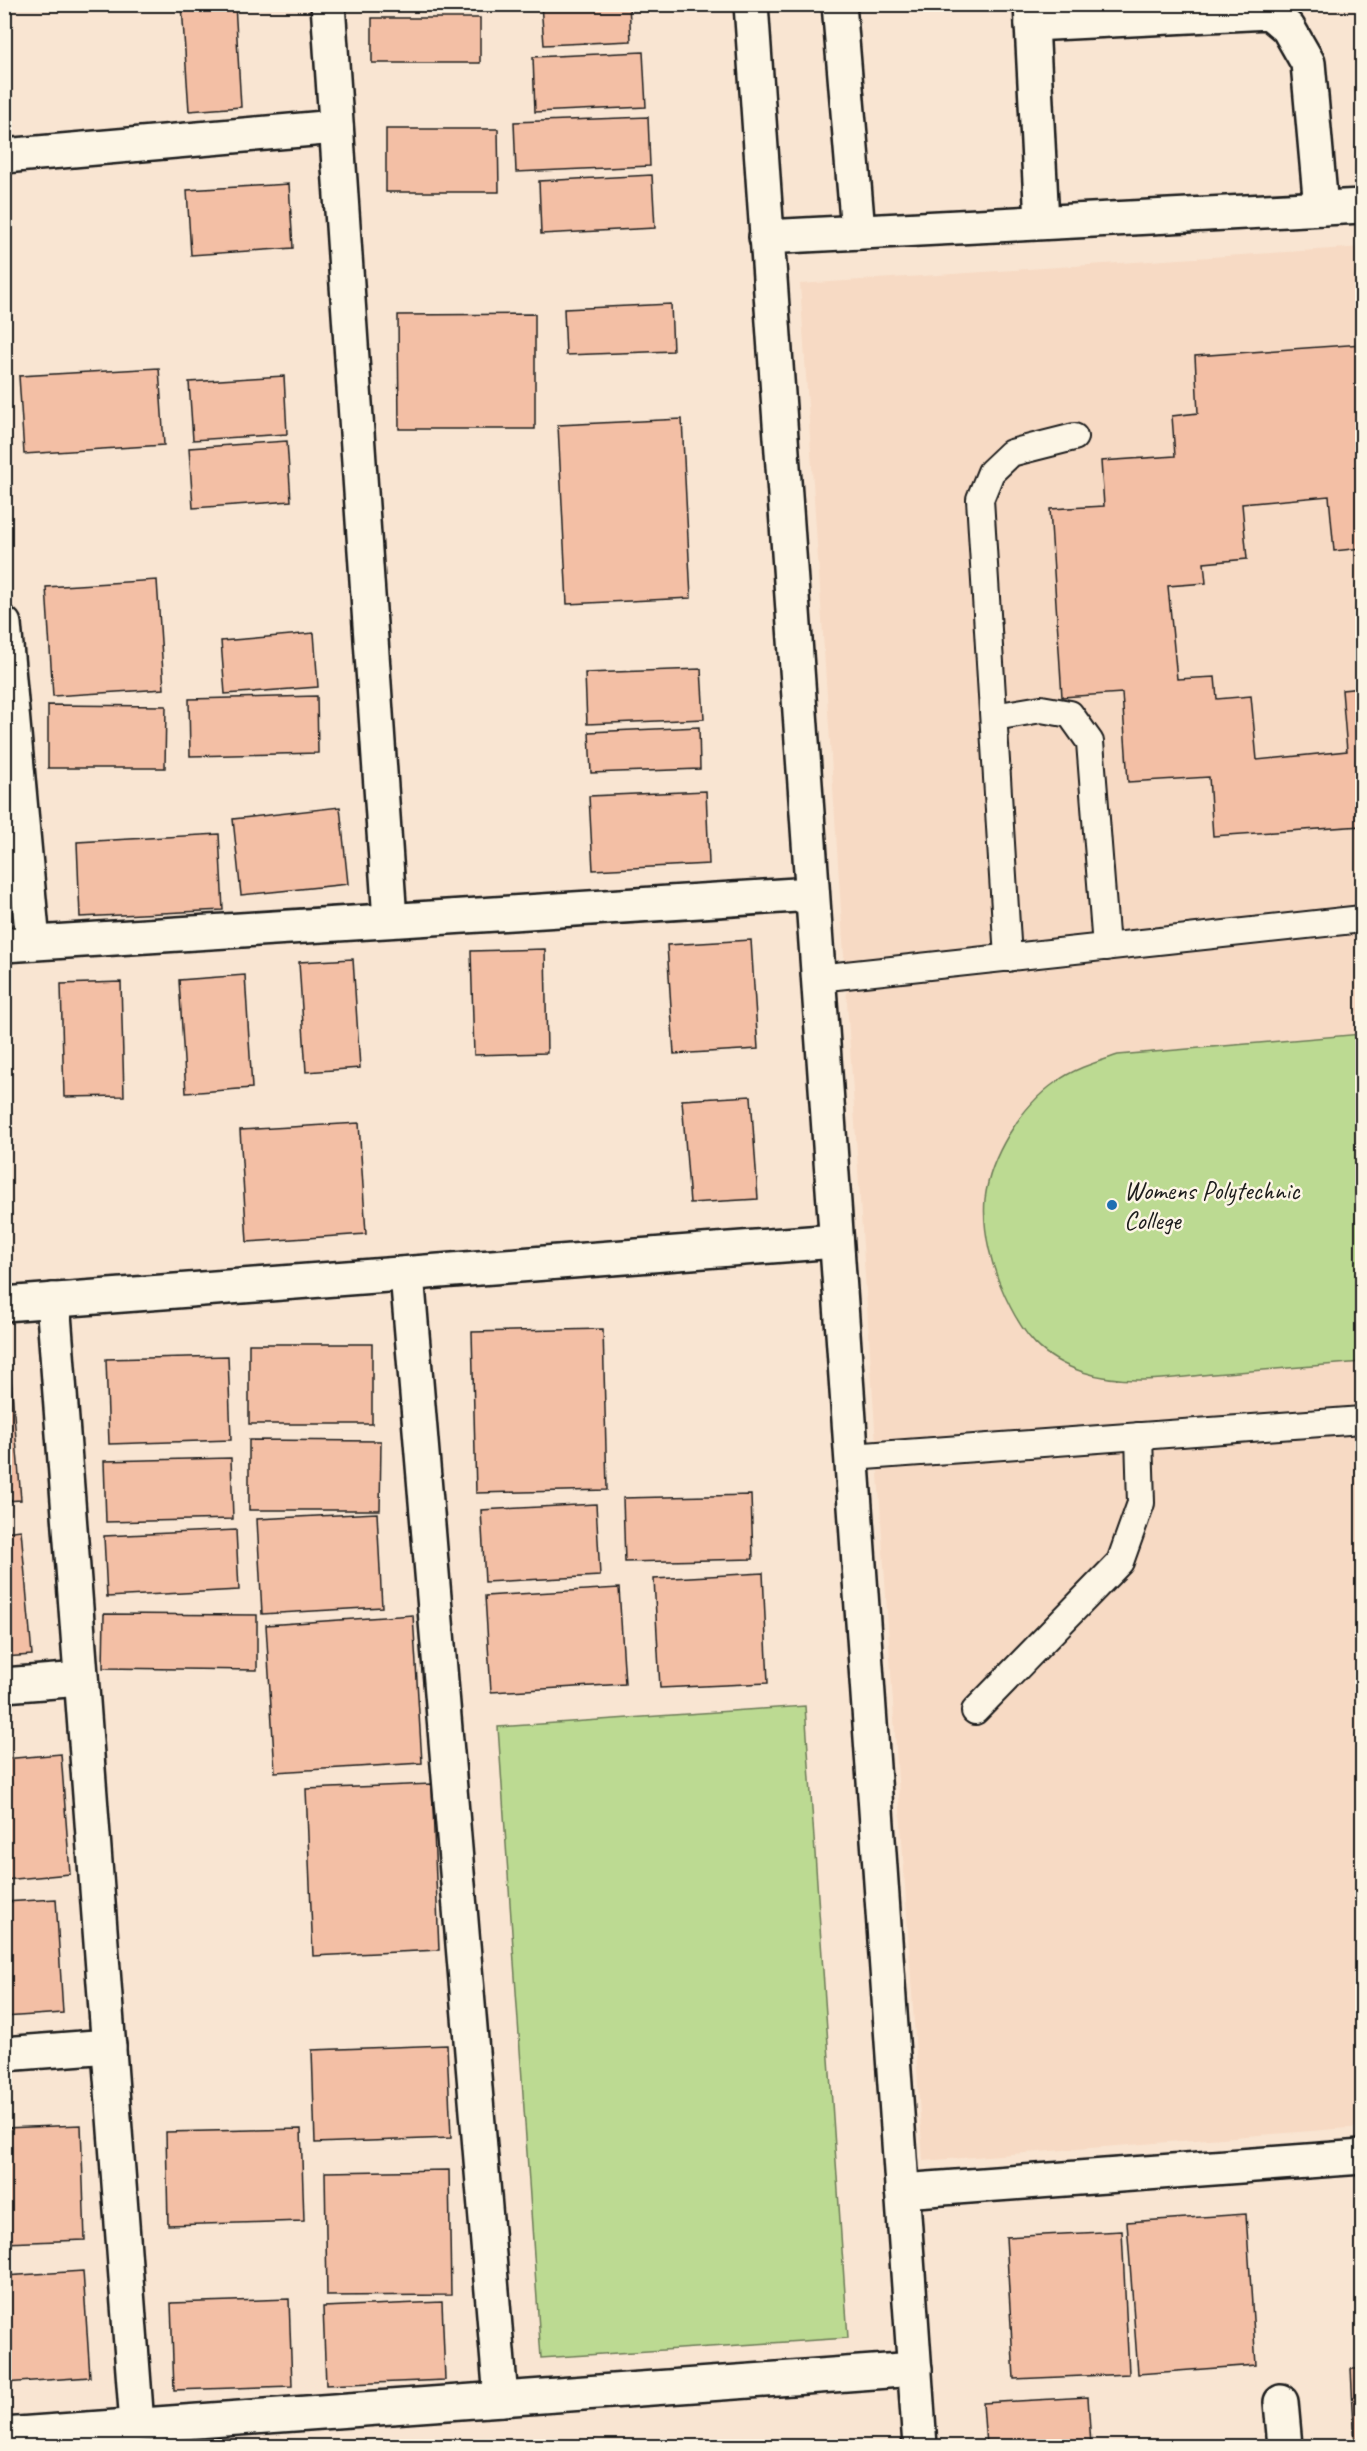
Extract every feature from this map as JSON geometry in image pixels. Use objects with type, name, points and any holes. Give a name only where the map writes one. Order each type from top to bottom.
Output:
[{"type":"street","points":[[328,4],[390,920]]},
{"type":"street","points":[[751,4],[920,2446]]},
{"type":"street","points":[[839,4],[858,232]]},
{"type":"street","points":[[1042,222],[1031,14],[1269,12],[1288,28],[1308,63],[1321,208]]},
{"type":"street","points":[[4,156],[336,127]]},
{"type":"street","points":[[766,237],[1362,206]]},
{"type":"street","points":[[4,624],[19,944],[812,894]]},
{"type":"street","points":[[4,1304],[836,1241]]},
{"type":"street","points":[[407,1274],[501,2400]]},
{"type":"street","points":[[53,1300],[137,2426]]},
{"type":"street","points":[[4,1685],[81,1679]]},
{"type":"street","points":[[4,2054],[109,2046]]},
{"type":"street","points":[[902,2191],[1362,2157]]},
{"type":"street","points":[[4,2435],[915,2369]]},
{"type":"street","points":[[1281,2402],[1285,2446]]},
{"type":"lane","points":[[1008,958],[980,499],[991,472],[1011,453],[1074,436]]},
{"type":"lane","points":[[994,717],[1041,709],[1070,714],[1090,742],[1106,947]]},
{"type":"lane","points":[[818,978],[1362,919]]},
{"type":"lane","points":[[851,1457],[1362,1420]]},
{"type":"lane","points":[[975,1711],[1120,1562],[1141,1503],[1139,1436]]},
{"type":"shaded area","name":"Womens Polytechnic College","points":[[1362,247],[1362,2127],[923,2161],[800,284]]},
{"type":"green space","points":[[1362,1034],[1362,1362],[1131,1380],[1083,1372],[1056,1360],[1035,1343],[1019,1322],[1000,1285],[989,1249],[984,1211],[988,1183],[1000,1150],[1019,1118],[1043,1092],[1071,1073],[1118,1055]]},
{"type":"green space","points":[[805,1706],[848,2338],[541,2358],[498,1727]]},
{"type":"building","points":[[235,4],[241,107],[189,111],[182,6]]},
{"type":"building","points":[[388,4],[495,4],[495,8],[388,10]]},
{"type":"building","points":[[541,4],[629,4],[631,41],[544,45]]},
{"type":"building","points":[[372,18],[480,18],[480,63],[372,63]]},
{"type":"building","points":[[643,52],[646,107],[535,112],[533,57]]},
{"type":"building","points":[[648,117],[650,166],[516,172],[514,122]]},
{"type":"building","points":[[386,129],[498,129],[499,192],[386,192]]},
{"type":"building","points":[[652,175],[655,228],[541,234],[539,181]]},
{"type":"building","points":[[289,184],[293,248],[191,255],[187,190]]},
{"type":"building","points":[[671,304],[673,351],[566,355],[564,309]]},
{"type":"building","points":[[535,314],[535,429],[399,429],[398,315]]},
{"type":"building","points":[[1362,344],[1362,548],[1334,551],[1329,496],[1242,504],[1247,559],[1204,563],[1206,583],[1168,586],[1177,679],[1215,677],[1217,699],[1251,696],[1257,760],[1347,751],[1342,690],[1362,688],[1362,826],[1213,836],[1209,777],[1128,782],[1122,693],[1062,697],[1050,509],[1104,506],[1101,461],[1175,456],[1172,416],[1198,413],[1195,356]]},
{"type":"building","points":[[159,368],[164,445],[24,454],[19,376]]},
{"type":"building","points":[[284,376],[287,434],[193,440],[189,382]]},
{"type":"building","points":[[682,419],[691,598],[567,604],[558,425]]},
{"type":"building","points":[[287,441],[291,501],[193,508],[189,448]]},
{"type":"building","points":[[157,580],[164,689],[53,696],[46,587]]},
{"type":"building","points":[[314,633],[318,687],[225,694],[221,641]]},
{"type":"building","points":[[701,669],[704,719],[587,724],[585,673]]},
{"type":"building","points":[[317,696],[318,753],[190,756],[189,699]]},
{"type":"building","points":[[48,705],[166,706],[165,768],[48,768]]},
{"type":"building","points":[[699,727],[700,769],[591,773],[589,732]]},
{"type":"building","points":[[706,791],[709,864],[593,870],[589,796]]},
{"type":"building","points":[[340,807],[348,884],[241,895],[233,819]]},
{"type":"building","points":[[219,834],[223,910],[80,917],[77,842]]},
{"type":"building","points":[[751,940],[758,1049],[674,1054],[667,945]]},
{"type":"building","points":[[545,949],[547,1053],[474,1055],[471,951]]},
{"type":"building","points":[[353,959],[360,1068],[306,1072],[299,962]]},
{"type":"building","points":[[245,975],[252,1088],[186,1093],[179,980]]},
{"type":"building","points":[[121,982],[124,1096],[64,1097],[61,984]]},
{"type":"building","points":[[751,1096],[758,1199],[690,1203],[682,1100]]},
{"type":"building","points":[[359,1123],[366,1234],[247,1242],[240,1130]]},
{"type":"building","points":[[603,1329],[607,1490],[476,1493],[472,1332]]},
{"type":"building","points":[[249,1344],[372,1344],[372,1424],[249,1424]]},
{"type":"building","points":[[228,1356],[231,1440],[109,1444],[106,1359]]},
{"type":"building","points":[[11,1378],[21,1500],[4,1501],[4,1379]]},
{"type":"building","points":[[249,1440],[381,1441],[380,1510],[249,1510]]},
{"type":"building","points":[[231,1458],[233,1519],[106,1522],[104,1461]]},
{"type":"building","points":[[751,1495],[753,1559],[625,1562],[623,1498]]},
{"type":"building","points":[[596,1504],[600,1576],[485,1582],[481,1510]]},
{"type":"building","points":[[377,1513],[382,1607],[262,1614],[257,1519]]},
{"type":"building","points":[[21,1530],[32,1655],[4,1657],[4,1532]]},
{"type":"building","points":[[236,1530],[239,1590],[107,1597],[104,1536]]},
{"type":"building","points":[[763,1573],[768,1683],[660,1688],[654,1579]]},
{"type":"building","points":[[619,1588],[625,1684],[491,1692],[485,1596]]},
{"type":"building","points":[[104,1614],[257,1615],[257,1670],[103,1668]]},
{"type":"building","points":[[413,1615],[422,1763],[275,1772],[266,1625]]},
{"type":"building","points":[[61,1754],[70,1874],[4,1880],[4,1759]]},
{"type":"building","points":[[432,1784],[439,1950],[313,1956],[306,1789]]},
{"type":"building","points":[[56,1899],[63,2013],[4,2017],[4,1902]]},
{"type":"building","points":[[447,2045],[451,2138],[315,2143],[312,2050]]},
{"type":"building","points":[[81,2125],[85,2240],[4,2243],[4,2128]]},
{"type":"building","points":[[301,2129],[304,2221],[168,2225],[166,2132]]},
{"type":"building","points":[[449,2170],[451,2295],[327,2296],[325,2172]]},
{"type":"building","points":[[1246,2214],[1256,2365],[1138,2374],[1127,2222]]},
{"type":"building","points":[[1122,2231],[1129,2374],[1014,2379],[1006,2237]]},
{"type":"building","points":[[83,2271],[90,2377],[4,2383],[4,2276]]},
{"type":"building","points":[[289,2299],[292,2386],[174,2390],[171,2303]]},
{"type":"building","points":[[442,2302],[445,2380],[326,2385],[323,2307]]},
{"type":"building","points":[[1351,2369],[1362,2369],[1362,2446],[1355,2446]]},
{"type":"building","points":[[1088,2397],[1091,2446],[986,2446],[983,2403]]},
{"type":"building","points":[[664,2442],[664,2446],[585,2446],[585,2445]]},
{"type":"building","points":[[850,2442],[851,2446],[768,2446]]},
{"type":"place","name":"Womens Polytechnic College","points":[[1112,1205]]}]
